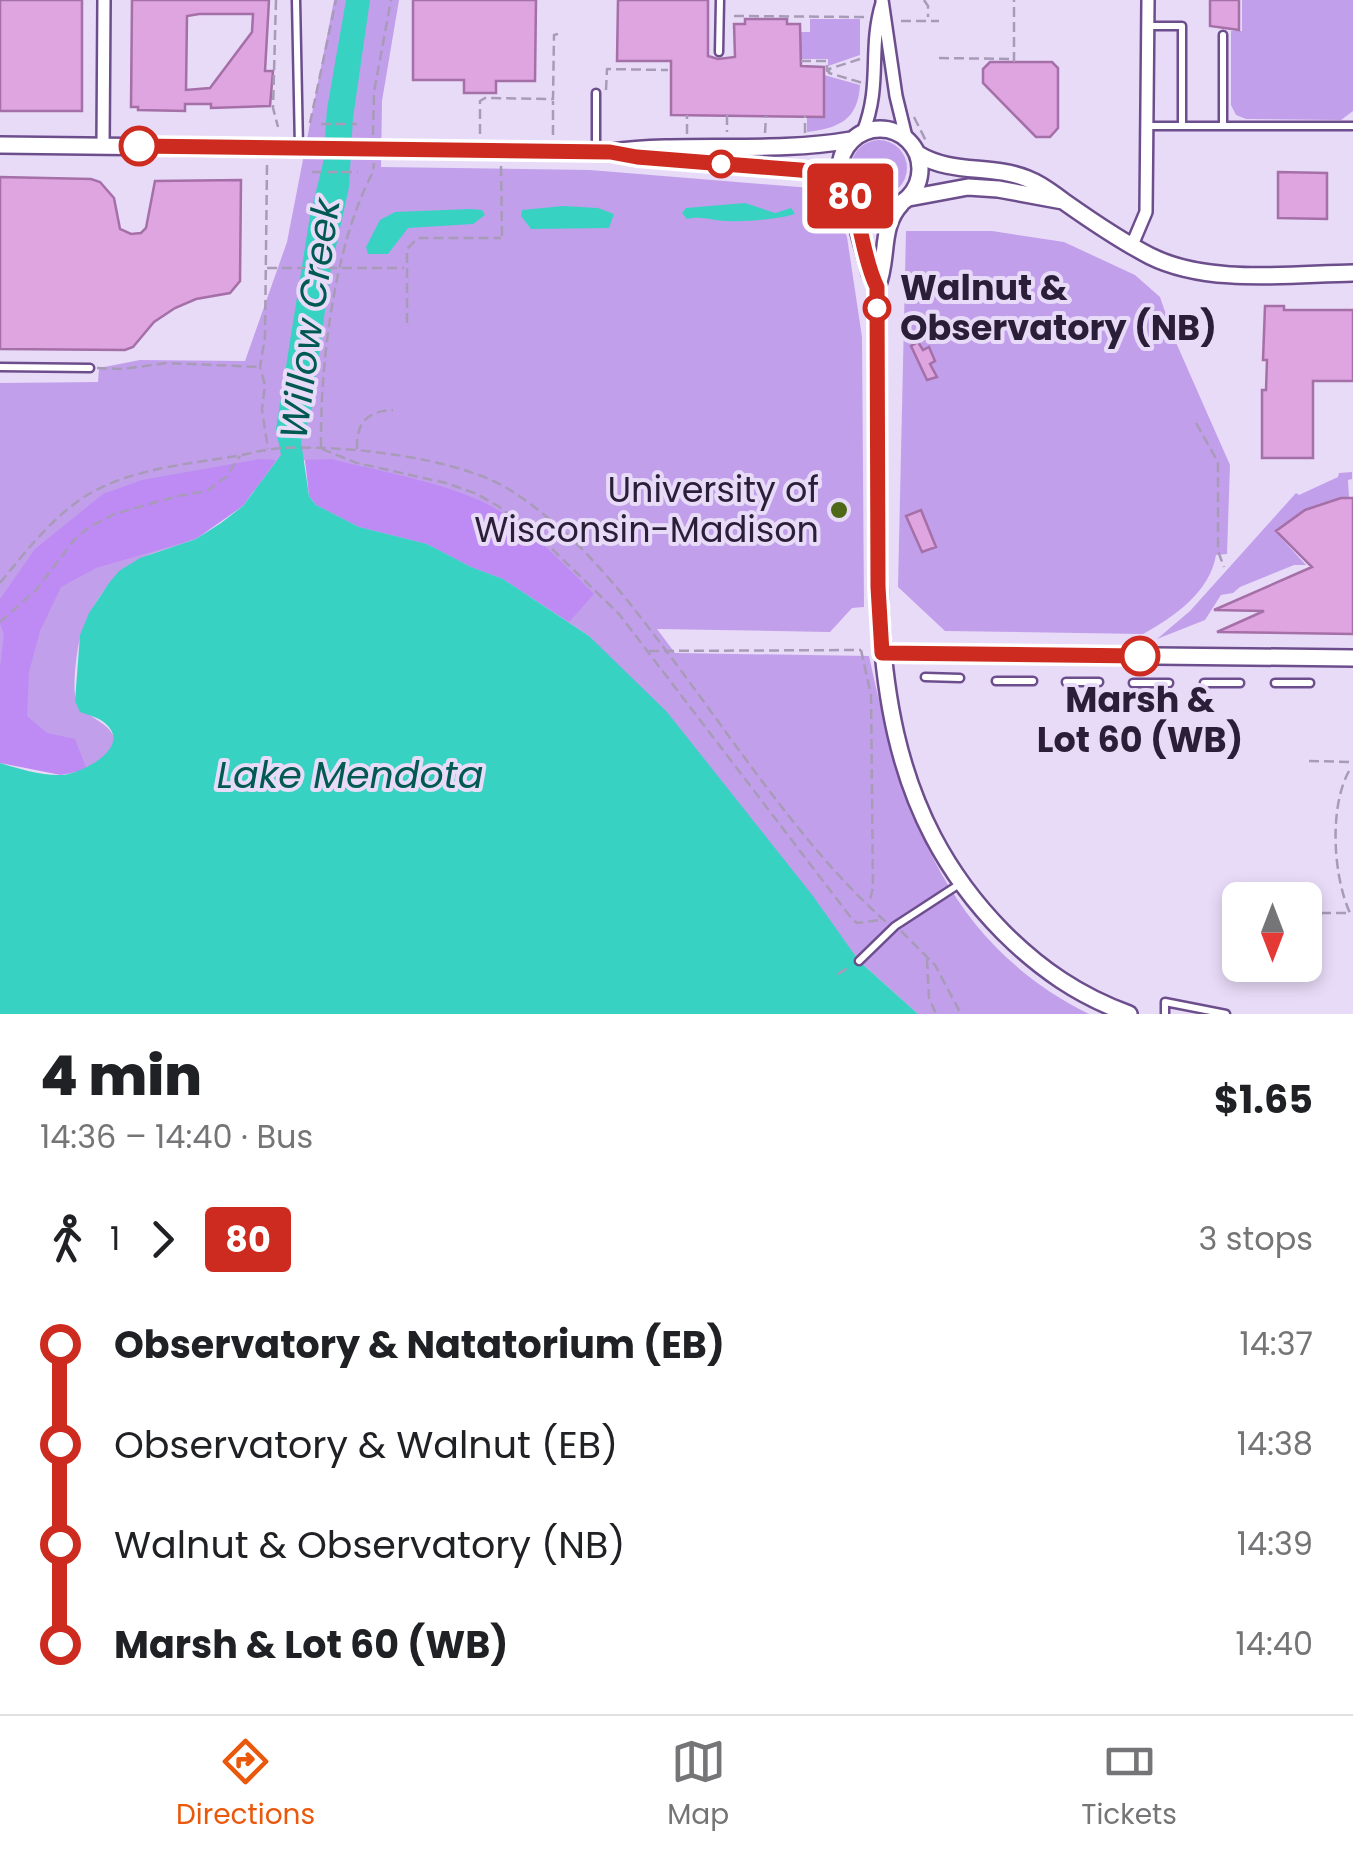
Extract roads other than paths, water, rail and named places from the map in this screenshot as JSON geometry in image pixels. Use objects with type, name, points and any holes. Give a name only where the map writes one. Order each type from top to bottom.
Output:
[{"type":"street","points":[[103,146],[104,0]]},
{"type":"street","points":[[1132,246],[1146,212],[1148,0]]},
{"type":"street","points":[[877,287],[870,274],[840,162],[874,104],[876,24],[882,2]]},
{"type":"street","points":[[882,2],[906,138]]},
{"type":"street","points":[[0,145],[603,151],[802,147],[878,128],[893,130],[944,166],[1023,176],[1048,187],[1132,246],[1171,265],[1206,273],[1353,273]]},
{"type":"street","points":[[603,151],[816,172],[874,209],[888,209],[905,201],[968,188],[991,188],[1063,201]]},
{"type":"street","points":[[926,151],[918,185],[890,221],[883,273],[877,287],[878,587],[886,698],[895,736],[905,775],[924,820],[960,877],[994,917],[1062,978],[1130,1011]]},
{"type":"street","points":[[882,653],[1353,658]]},
{"type":"lane","points":[[296,0],[300,148]]},
{"type":"lane","points":[[720,0],[720,52]]},
{"type":"lane","points":[[1148,26],[1182,26],[1182,126]]},
{"type":"lane","points":[[1223,35],[1223,126]]},
{"type":"lane","points":[[596,93],[603,151]]},
{"type":"lane","points":[[1148,126],[1353,126]]},
{"type":"lane","points":[[0,367],[90,368]]},
{"type":"lane","points":[[925,677],[960,678]]},
{"type":"lane","points":[[996,680],[1032,681]]},
{"type":"lane","points":[[1066,682],[1100,682]]},
{"type":"lane","points":[[1134,682],[1169,683]]},
{"type":"lane","points":[[1204,682],[1240,683]]},
{"type":"lane","points":[[1276,683],[1310,683]]},
{"type":"lane","points":[[924,794],[924,820]]},
{"type":"lane","points":[[859,961],[894,926],[960,877]]},
{"type":"lane","points":[[1165,1014],[1165,1002],[1226,1014]]},
{"type":"water","name":"Lake Mendota","points":[[346,0],[370,0],[353,118],[349,187],[330,274],[311,413],[301,441],[309,496],[316,505],[359,527],[427,544],[503,579],[589,636],[667,712],[813,896],[859,961],[918,1014],[0,1014],[0,763],[63,775],[91,765],[108,751],[113,735],[108,726],[80,712],[75,701],[80,635],[89,613],[119,571],[140,558],[196,539],[243,506],[281,455],[276,429],[310,216],[323,163],[327,109]]},
{"type":"water","points":[[745,203],[775,213],[791,208],[795,214],[723,221],[687,219],[682,213],[686,208]]},
{"type":"water","points":[[598,208],[614,214],[609,228],[531,229],[521,216],[522,210]]},
{"type":"water","points":[[482,210],[485,215],[473,224],[408,228],[388,254],[368,254],[366,247],[380,220],[395,212]]},
{"type":"place","name":"Walnut & Observatory (NB)","points":[[877,308]]},
{"type":"place","name":"University of Wisconsin-Madison","points":[[839,510]]},
{"type":"place","name":"Marsh & Lot 60 (WB)","points":[[1140,656]]},
{"type":"water label","name":"Willow Creek","points":[[310,319]]}]
